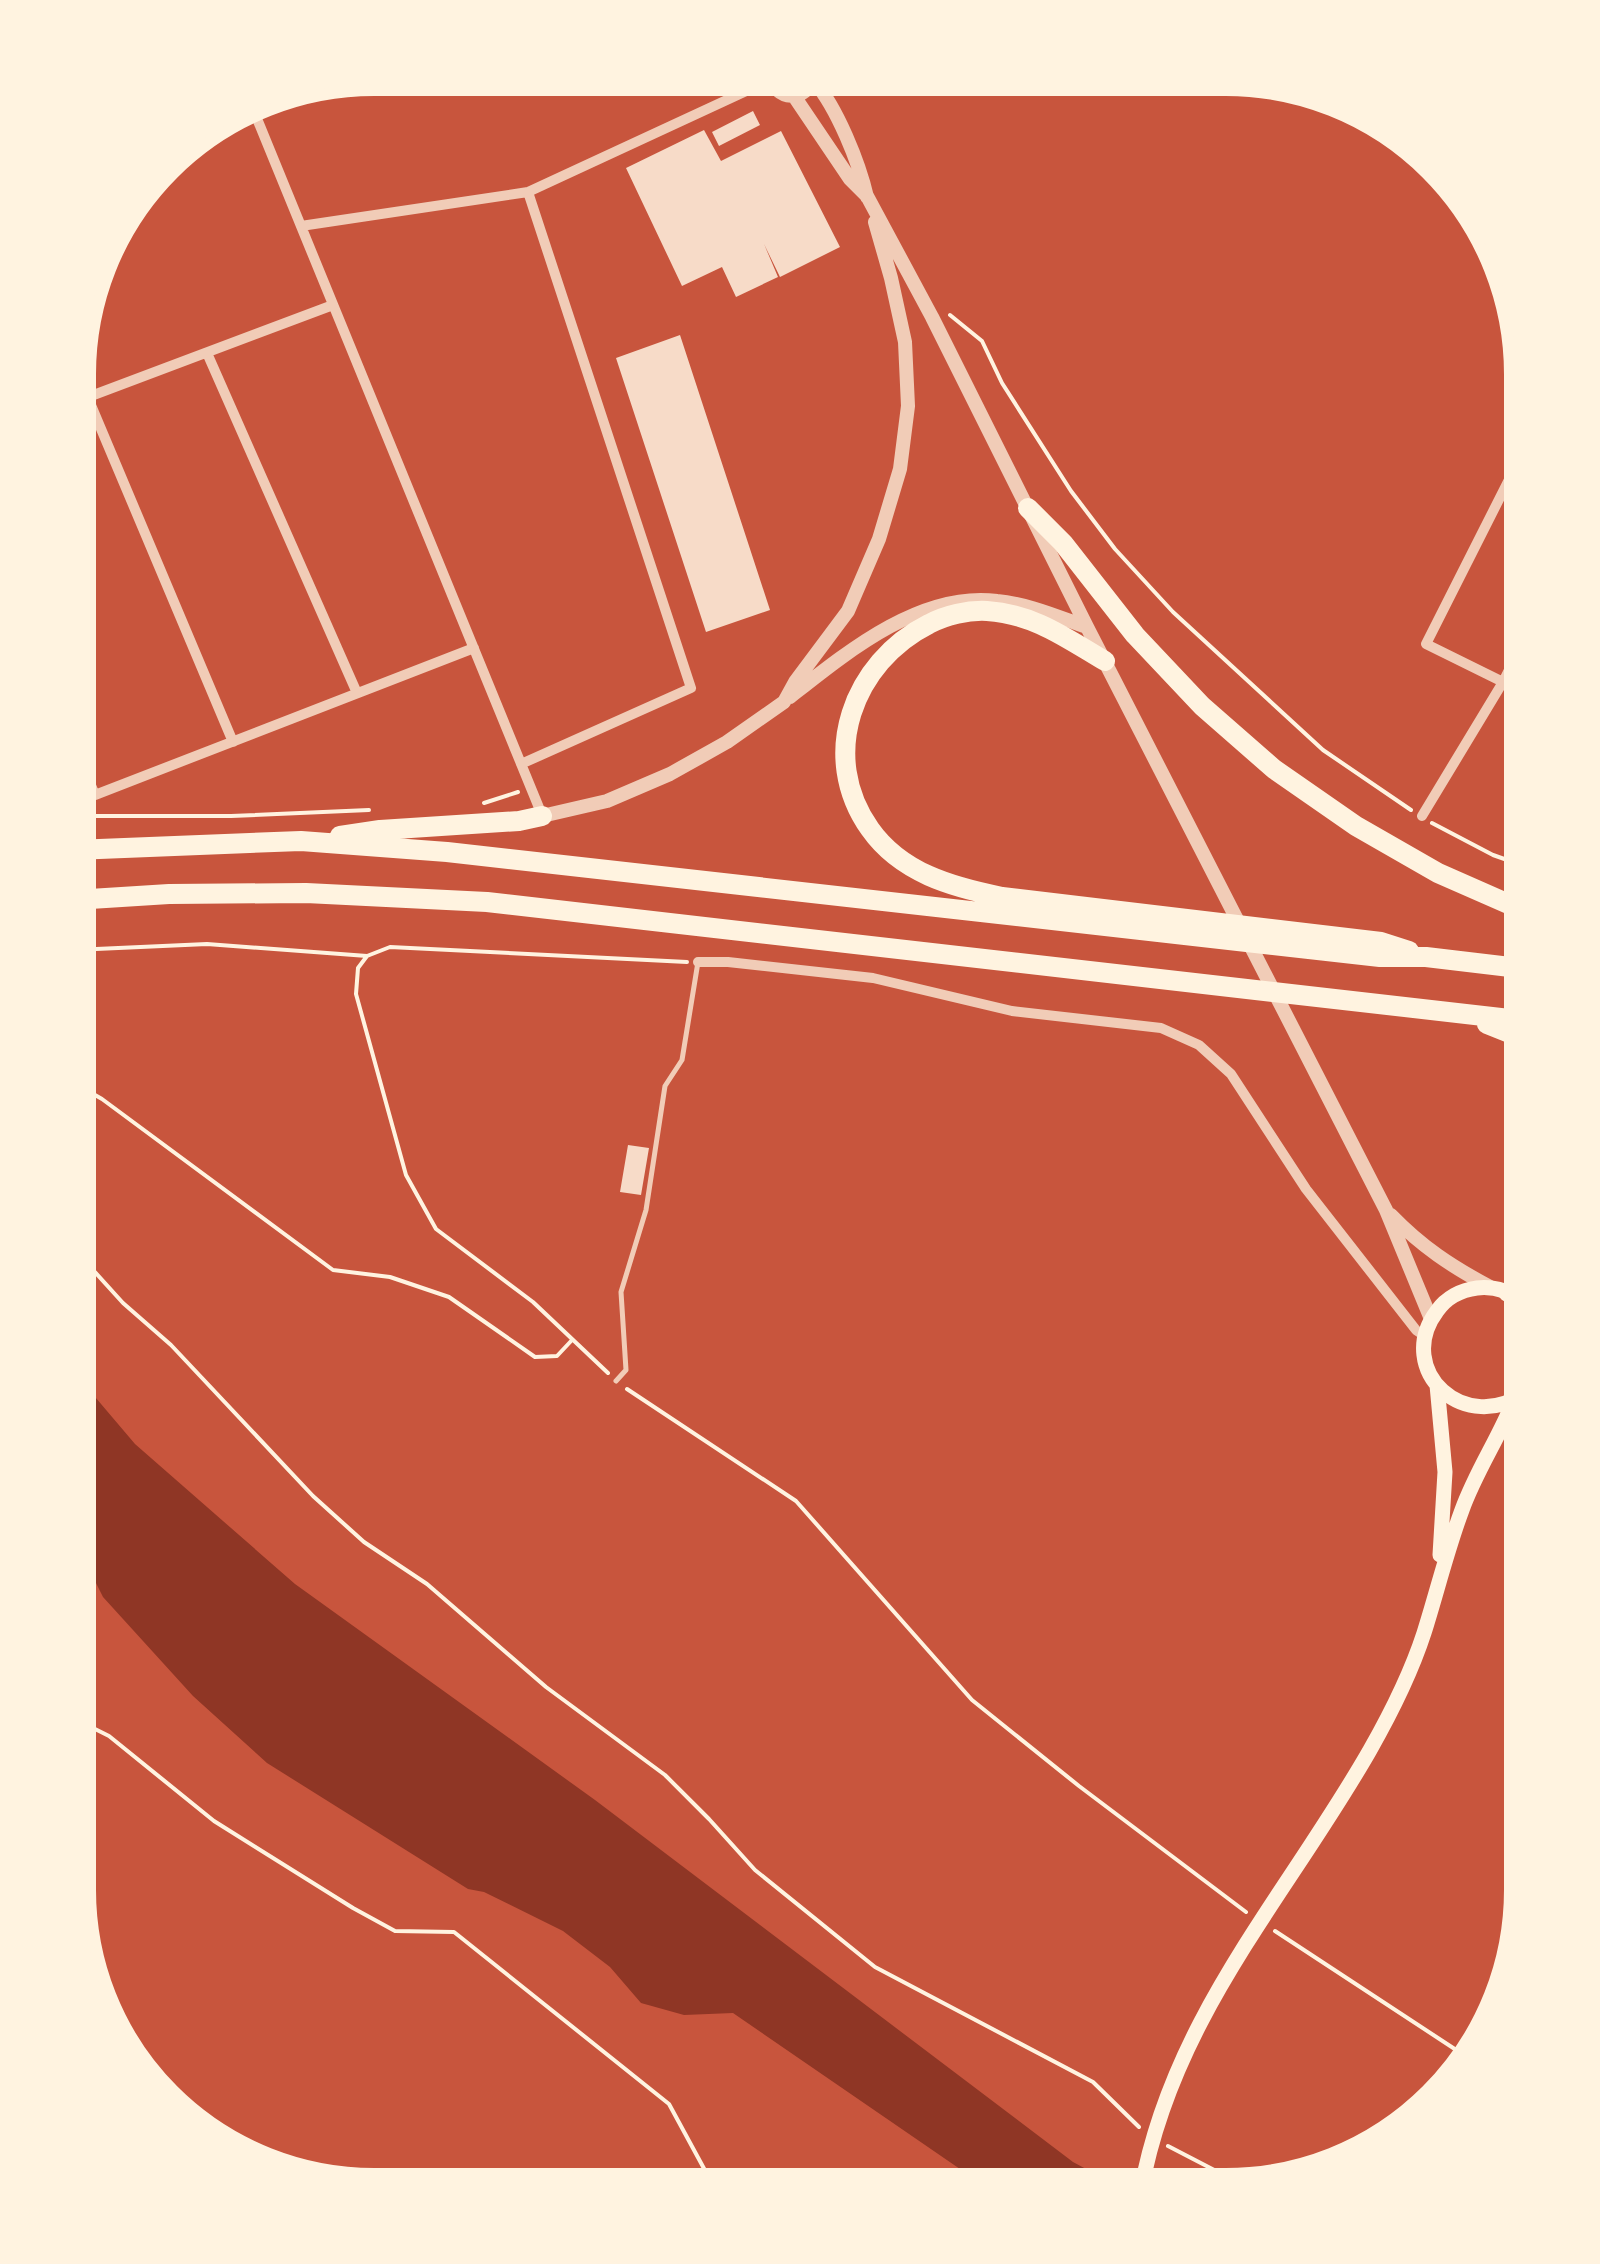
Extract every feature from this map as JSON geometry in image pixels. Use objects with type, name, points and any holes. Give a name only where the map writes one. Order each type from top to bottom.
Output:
[{"type":"highway","points":[[1028,508],[1063,543],[1135,635],[1202,706],[1274,768],[1372,836],[1438,873],[1510,904]]},
{"type":"highway","points":[[1105,661],[1047,626],[1021,616],[984,610],[945,616],[912,632],[886,653],[864,681],[853,704],[846,736],[846,768],[854,801],[870,830],[895,855],[925,876],[960,889],[1380,942],[1426,957]]},
{"type":"highway","points":[[301,842],[380,830],[519,821],[542,816]]},
{"type":"highway","points":[[90,849],[301,842],[447,852],[1380,957],[1426,957],[1510,966]]},
{"type":"highway","points":[[90,899],[306,893],[487,902],[1510,1019]]},
{"type":"highway","points":[[1462,1014],[1510,1033]]},
{"type":"main road","points":[[1508,1290],[1473,1288],[1456,1294],[1431,1319],[1424,1353],[1428,1370],[1449,1396],[1481,1408],[1509,1401]]},
{"type":"main road","points":[[1437,1385],[1445,1472],[1439,1576]]},
{"type":"main road","points":[[1146,2174],[1161,2111],[1175,2074],[1218,1990],[1370,1750],[1394,1703],[1423,1634],[1462,1507],[1509,1416]]},
{"type":"street","points":[[778,91],[794,96],[806,90]]},
{"type":"street","points":[[784,702],[794,682],[848,611],[879,539],[900,469],[908,406],[904,342],[891,278],[862,172],[822,90]]},
{"type":"street","points":[[300,226],[528,192],[741,91]]},
{"type":"street","points":[[794,96],[850,179],[867,196],[932,317],[1386,1210],[1431,1319]]},
{"type":"street","points":[[255,117],[542,816],[606,802],[670,774],[727,742],[839,658],[915,614],[950,602],[995,600],[1034,608],[1088,627]]},
{"type":"street","points":[[521,764],[691,688],[528,192]]},
{"type":"street","points":[[90,397],[333,305]]},
{"type":"street","points":[[207,352],[358,693]]},
{"type":"street","points":[[90,403],[232,742]]},
{"type":"street","points":[[1503,682],[1426,644],[1510,479]]},
{"type":"street","points":[[90,783],[95,795],[474,648]]},
{"type":"street","points":[[1422,816],[1510,668]]},
{"type":"street","points":[[698,962],[873,978],[1012,1011],[1161,1028],[1199,1045],[1231,1074],[1306,1189],[1416,1330],[1425,1336]]},
{"type":"street","points":[[1386,1210],[1449,1266],[1508,1290]]},
{"type":"lane","points":[[616,1381],[626,1370],[621,1292],[646,1210],[665,1086],[682,1060],[698,962]]},
{"type":"path","points":[[932,317],[952,314],[982,341],[1002,383],[1071,491],[1116,550],[1173,612],[1323,750],[1422,816],[1510,861]]},
{"type":"path","points":[[481,803],[531,788]]},
{"type":"path","points":[[90,816],[378,810]]},
{"type":"path","points":[[90,949],[207,944],[367,956],[390,947],[698,962]]},
{"type":"path","points":[[367,956],[358,968],[356,994],[406,1174],[436,1229],[533,1302],[616,1381],[796,1502],[972,1700],[1079,1786],[1256,1918]]},
{"type":"path","points":[[90,1093],[333,1270],[390,1277],[449,1298],[535,1356],[557,1356],[572,1340]]},
{"type":"path","points":[[90,1267],[364,1542],[426,1584],[546,1686],[665,1775],[755,1870],[875,1967],[1093,2082],[1151,2135]]},
{"type":"path","points":[[90,1727],[108,1736],[214,1820],[367,1915],[395,1930],[454,1932],[669,2104],[707,2174]]},
{"type":"path","points":[[1271,1928],[1459,2052]]},
{"type":"path","points":[[1165,2144],[1222,2174]]},
{"type":"shaded area","points":[[90,1391],[135,1444],[295,1584],[595,1800],[1073,2162],[1095,2174],[967,2174],[733,2013],[684,2015],[641,2003],[610,1967],[563,1931],[484,1892],[468,1889],[267,1763],[193,1696],[103,1597],[90,1571]]},
{"type":"building","points":[[753,111],[760,125],[719,146],[712,132]]},
{"type":"building","points":[[704,130],[721,161],[781,131],[840,247],[780,277],[764,244],[778,277],[736,297],[722,267],[682,286],[626,168]]},
{"type":"building","points":[[680,335],[770,610],[706,632],[616,358]]},
{"type":"building","points":[[628,1145],[649,1148],[641,1195],[620,1192]]}]
